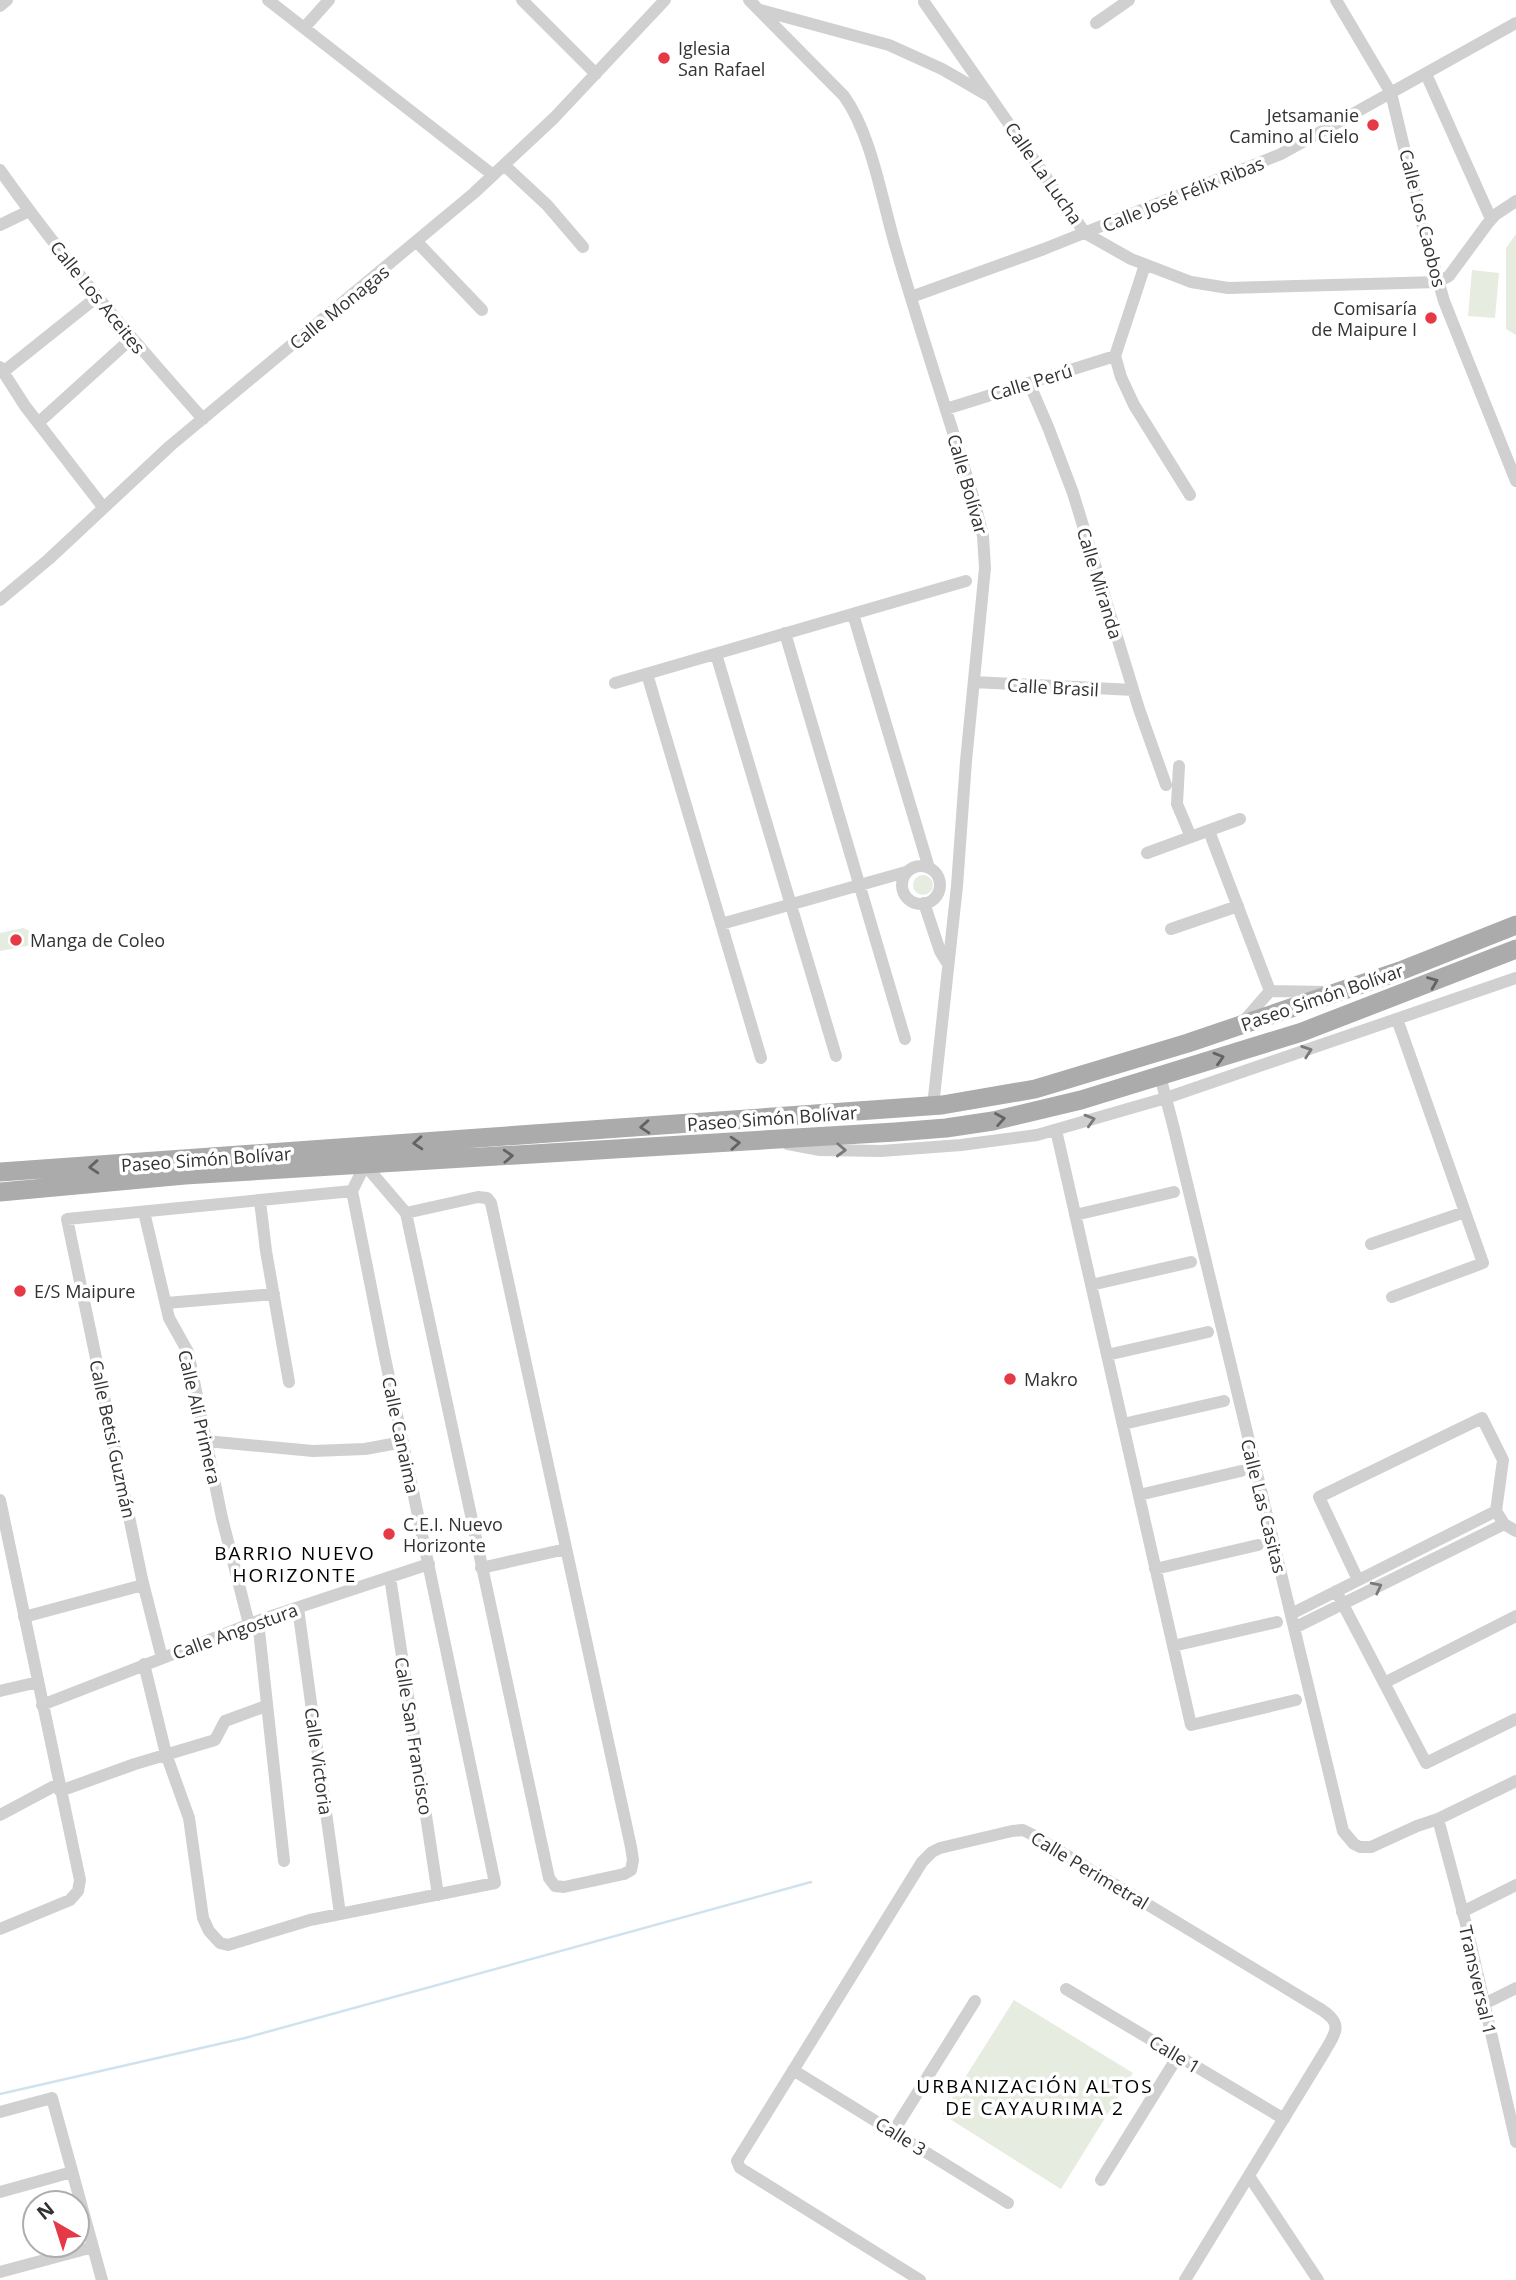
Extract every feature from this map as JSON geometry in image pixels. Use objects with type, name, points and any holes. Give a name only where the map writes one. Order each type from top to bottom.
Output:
[{"type":"main road","name":"Paseo Simón Bolívar","points":[[0,1192],[364,1156],[933,1106],[1004,1096],[1046,1087],[1241,1026],[1341,992],[1516,925]]},
{"type":"main road","name":"Paseo Simón Bolívar","points":[[0,1172],[774,1140],[932,1129],[993,1121],[1046,1109],[1302,1032],[1516,949]]},
{"type":"main road","points":[[932,1129],[933,1106]]},
{"type":"street","points":[[0,6],[7,0]]},
{"type":"street","points":[[268,0],[493,175]]},
{"type":"street","points":[[304,28],[329,0]]},
{"type":"street","points":[[522,0],[596,74]]},
{"type":"street","name":"Calle Monagas","points":[[0,600],[49,559],[202,419],[417,242],[505,165],[554,118],[665,0]]},
{"type":"street","points":[[1096,23],[1129,0]]},
{"type":"street","name":"Calle Los Caobos","points":[[1336,0],[1391,93],[1438,282],[1516,481]]},
{"type":"street","points":[[924,2],[990,97]]},
{"type":"street","name":"Calle La Lucha","points":[[754,5],[889,45],[942,69],[990,97],[1085,233],[1145,265],[1191,282],[1228,288],[1438,282]]},
{"type":"street","name":"Calle Bolívar","points":[[754,5],[844,96],[855,113],[981,522],[985,551],[957,886],[933,1106]]},
{"type":"street","name":"Calle José Félix Ribas","points":[[911,297],[1085,233],[1281,154],[1516,23]]},
{"type":"street","points":[[1426,74],[1491,219]]},
{"type":"street","points":[[505,165],[547,205],[583,247]]},
{"type":"street","name":"Calle Los Aceites","points":[[0,170],[97,297],[202,419]]},
{"type":"street","points":[[1438,282],[1449,276],[1491,219],[1516,201]]},
{"type":"street","points":[[0,225],[29,211]]},
{"type":"street","points":[[417,242],[482,310]]},
{"type":"street","points":[[1145,265],[1115,356],[1133,405],[1189,495]]},
{"type":"street","points":[[97,297],[2,369],[38,423],[103,507]]},
{"type":"street","points":[[38,423],[132,338]]},
{"type":"street","name":"Calle Perú","points":[[946,409],[1115,356]]},
{"type":"street","name":"Calle Miranda","points":[[1029,383],[1073,493],[1132,690],[1166,785]]},
{"type":"street","points":[[615,683],[966,581]]},
{"type":"street","points":[[853,614],[929,867],[937,874],[940,888],[935,897],[925,903],[912,902],[905,895],[902,886],[906,872]]},
{"type":"street","points":[[785,634],[905,1039]]},
{"type":"street","points":[[716,654],[836,1056]]},
{"type":"street","points":[[647,674],[761,1058]]},
{"type":"street","name":"Calle Brasil","points":[[974,682],[1132,690]]},
{"type":"street","points":[[1179,766],[1177,804],[1191,837]]},
{"type":"street","points":[[1147,853],[1240,819]]},
{"type":"street","points":[[1209,831],[1270,991]]},
{"type":"street","points":[[721,924],[906,872],[915,867],[929,867]]},
{"type":"street","points":[[925,903],[940,951],[948,964]]},
{"type":"street","points":[[1171,929],[1238,905]]},
{"type":"street","name":"Paseo Simón Bolívar","points":[[774,1140],[807,1148],[881,1151],[961,1145],[1037,1135],[1166,1098],[1516,978]]},
{"type":"street","points":[[1270,991],[1341,992]]},
{"type":"street","points":[[1241,1026],[1270,991]]},
{"type":"street","points":[[1392,1297],[1483,1263],[1397,1018]]},
{"type":"street","name":"Calle Las Casitas","points":[[1160,1076],[1340,1825],[1354,1844],[1366,1848],[1438,1819]]},
{"type":"street","points":[[1056,1130],[1191,1725],[1296,1700]]},
{"type":"street","points":[[144,1212],[352,1191],[364,1156]]},
{"type":"street","points":[[364,1156],[406,1213],[549,1878],[555,1886],[564,1888],[624,1874],[631,1870],[633,1860],[491,1203],[487,1198],[478,1197],[406,1213]]},
{"type":"street","name":"Calle Canaima","points":[[352,1191],[495,1883],[439,1895]]},
{"type":"street","points":[[1075,1215],[1174,1192]]},
{"type":"street","points":[[260,1201],[289,1382]]},
{"type":"street","name":"Calle Betsi Guzmán","points":[[144,1212],[67,1219],[144,1585],[162,1658]]},
{"type":"street","name":"Calle Ali Primera","points":[[144,1212],[169,1318],[188,1352],[222,1518],[254,1623],[284,1861]]},
{"type":"street","points":[[1371,1244],[1465,1212]]},
{"type":"street","points":[[1091,1285],[1191,1262]]},
{"type":"street","points":[[166,1303],[274,1294]]},
{"type":"street","points":[[1107,1355],[1208,1332]]},
{"type":"street","points":[[1123,1424],[1224,1401]]},
{"type":"street","points":[[1358,1580],[1319,1497],[1482,1418],[1503,1460],[1496,1511],[1504,1524],[1516,1531]]},
{"type":"street","points":[[206,1441],[313,1451],[365,1449],[403,1442]]},
{"type":"street","points":[[1139,1495],[1241,1471]]},
{"type":"street","points":[[0,1500],[80,1880],[78,1891],[70,1900],[0,1929]]},
{"type":"street","points":[[1291,1614],[1496,1511]]},
{"type":"street","points":[[1294,1628],[1504,1524]]},
{"type":"street","points":[[1155,1569],[1258,1545]]},
{"type":"street","points":[[481,1568],[566,1549]]},
{"type":"street","name":"Calle Angostura","points":[[42,1705],[254,1623],[429,1564]]},
{"type":"street","points":[[0,1571],[14,1567]]},
{"type":"street","name":"Calle San Francisco","points":[[390,1577],[439,1895]]},
{"type":"street","points":[[24,1617],[144,1585]]},
{"type":"street","points":[[1336,1591],[1426,1763],[1516,1719]]},
{"type":"street","name":"Calle Victoria","points":[[298,1608],[340,1914]]},
{"type":"street","points":[[1384,1683],[1516,1616]]},
{"type":"street","points":[[1173,1646],[1277,1622]]},
{"type":"street","points":[[144,1664],[166,1754],[189,1818],[203,1917],[215,1940],[228,1944],[293,1924],[439,1895]]},
{"type":"street","points":[[0,1691],[38,1682]]},
{"type":"street","points":[[0,1815],[59,1787],[215,1740],[225,1721],[266,1706]]},
{"type":"street","points":[[1438,1819],[1516,1781]]},
{"type":"street","name":"Transversal 1","points":[[1438,1819],[1484,2004],[1511,2094],[1516,2141]]},
{"type":"street","name":"Calle Perimetral","points":[[920,2280],[793,2203],[737,2165],[737,2161],[928,1855],[940,1848],[1023,1830],[1331,2017],[1336,2027],[1335,2034],[1185,2280]]},
{"type":"street","points":[[1462,1912],[1516,1885]]},
{"type":"street","points":[[1484,2004],[1516,1988]]},
{"type":"street","name":"Calle 1","points":[[1066,1989],[1284,2119]]},
{"type":"street","points":[[893,2132],[975,2001]]},
{"type":"street","points":[[1101,2180],[1178,2056]]},
{"type":"street","name":"Calle 3","points":[[793,2070],[1008,2203]]},
{"type":"street","points":[[0,2112],[52,2098],[102,2280]]},
{"type":"street","points":[[0,2192],[72,2172]]},
{"type":"street","points":[[1249,2176],[1318,2280]]},
{"type":"street","points":[[0,2272],[93,2247]]},
{"type":"shaded area","points":[[1516,234],[1516,335],[1506,329],[1506,248]]},
{"type":"shaded area","points":[[1472,270],[1499,273],[1495,318],[1468,316]]},
{"type":"shaded area","points":[[919,875],[927,875],[933,885],[927,895],[919,895],[913,889],[913,881]]},
{"type":"shaded area","name":"Manga de Coleo","points":[[23,928],[32,932],[32,942],[27,946],[0,951],[0,933]]},
{"type":"shaded area","points":[[1014,2000],[1133,2073],[1061,2189],[942,2114]]},
{"type":"waterway","points":[[0,2094],[245,2038],[811,1882]]},
{"type":"place","name":"Iglesia San Rafael","points":[[664,58]]},
{"type":"place","name":"Jetsamanie Camino al Cielo","points":[[1373,125]]},
{"type":"place","name":"Comisaría de Maipure I","points":[[1431,318]]},
{"type":"place","name":"Manga de Coleo","points":[[16,940]]},
{"type":"place","name":"E/S Maipure","points":[[20,1291]]},
{"type":"place","name":"Makro","points":[[1010,1379]]},
{"type":"place","name":"C.E.I. Nuevo Horizonte","points":[[389,1534]]},
{"type":"district","name":"BARRIO NUEVO HORIZONTE","points":[[295,1564]]},
{"type":"district","name":"URBANIZACIÓN ALTOS DE CAYAURIMA 2","points":[[1035,2097]]}]
